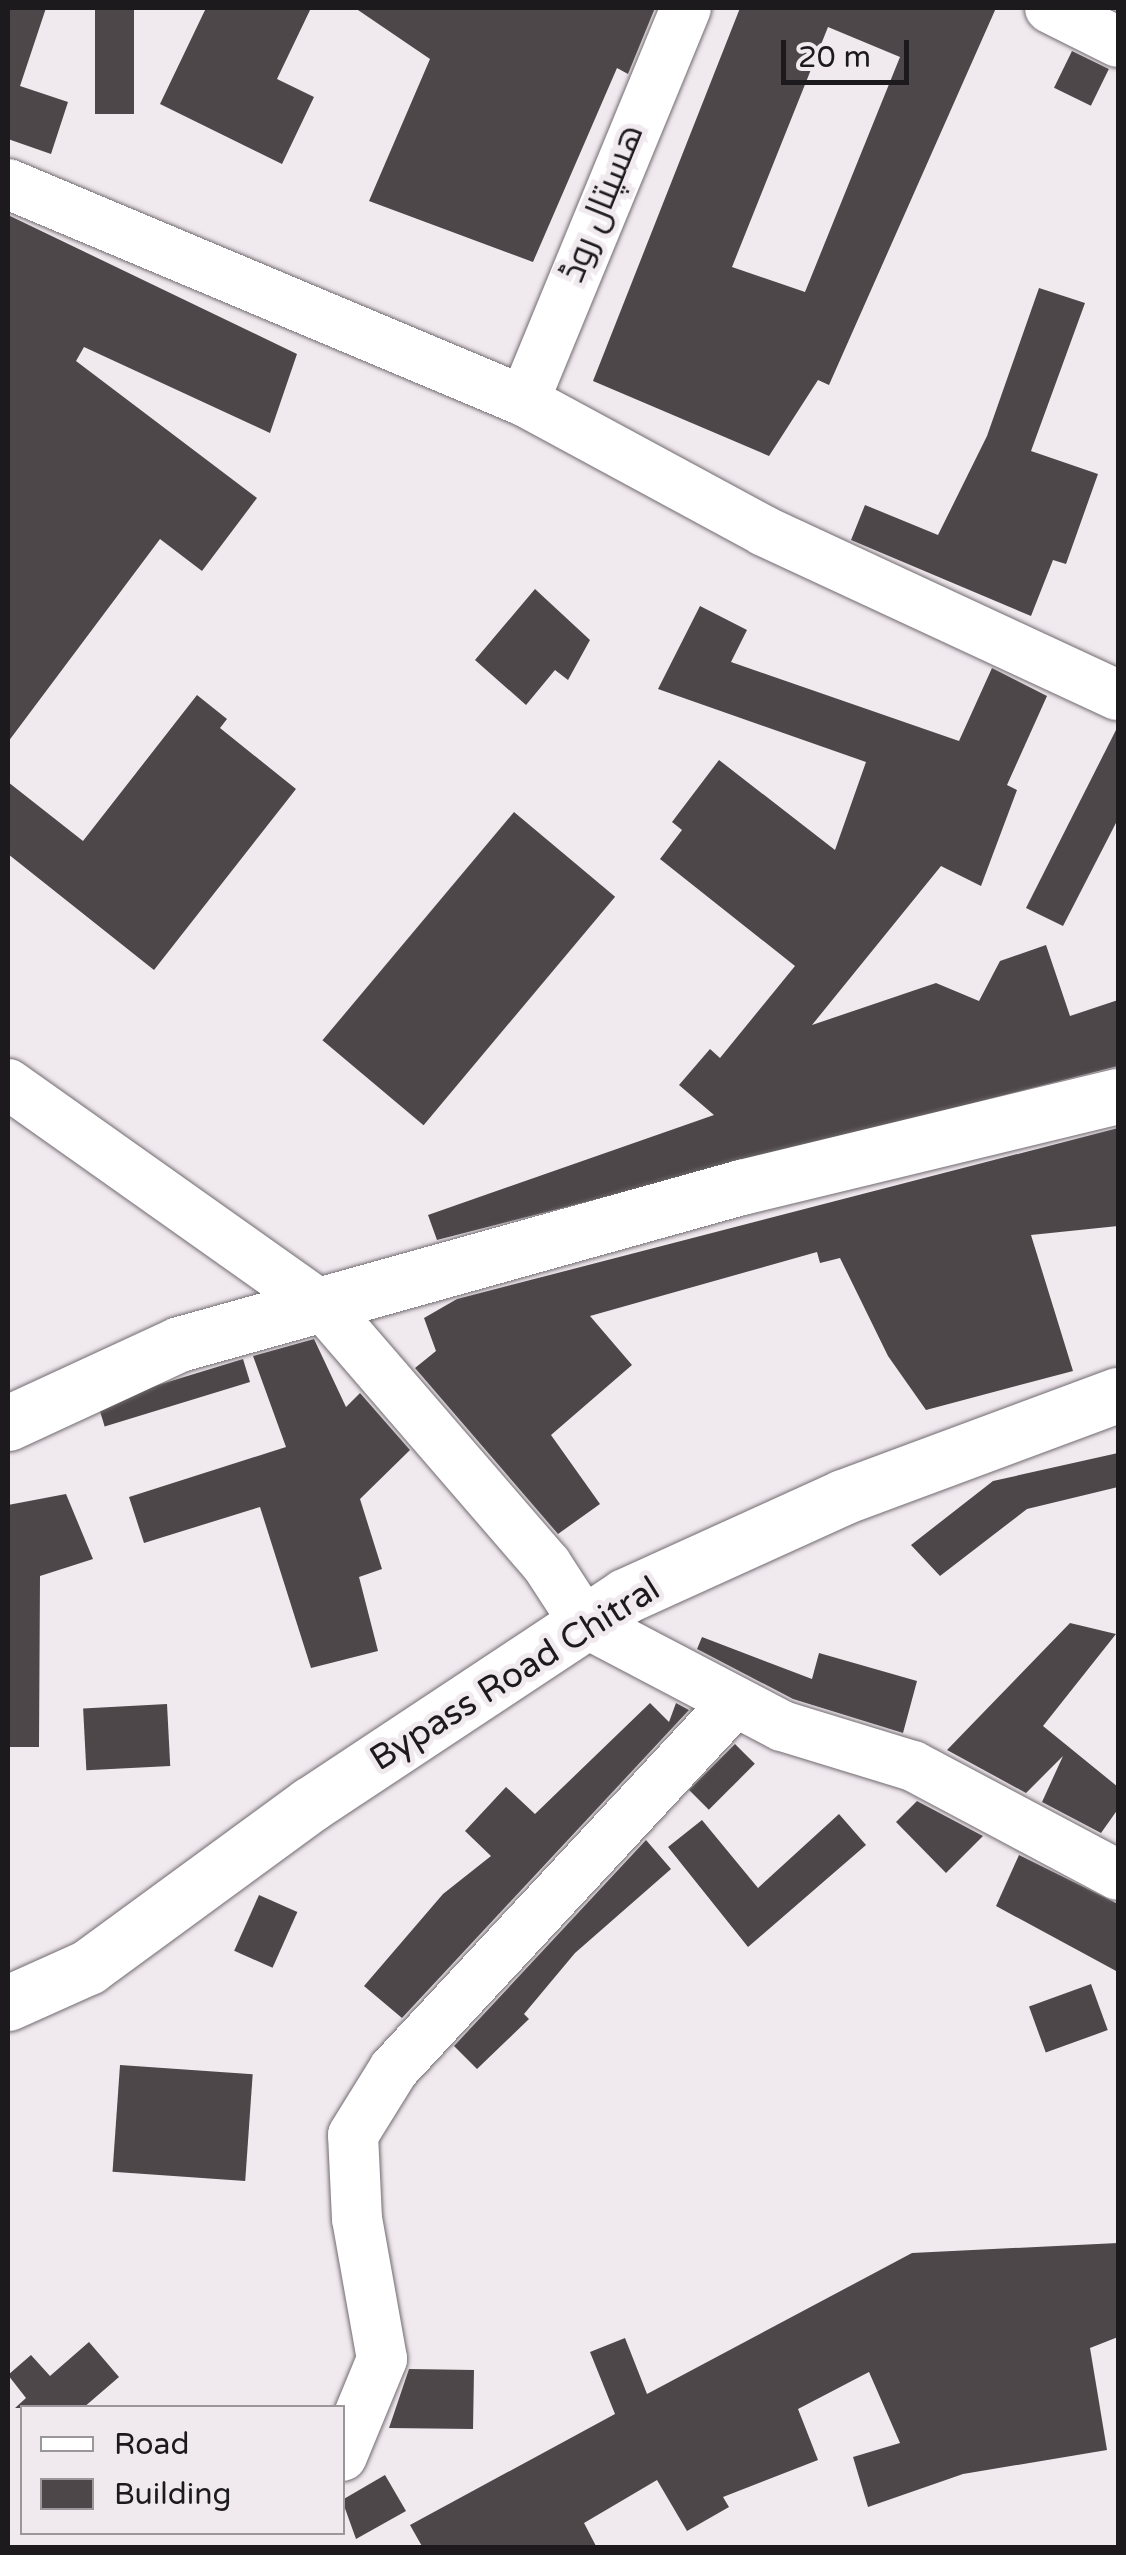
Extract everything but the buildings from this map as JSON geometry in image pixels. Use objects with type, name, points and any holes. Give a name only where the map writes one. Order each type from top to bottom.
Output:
[{"type":"street","name":"ھسپتال روڈ","points":[[524,402],[686,8]]},
{"type":"street","points":[[1050,8],[1118,42]]},
{"type":"street","points":[[8,184],[524,402],[764,531],[1118,696]]},
{"type":"street","points":[[8,1084],[326,1309],[547,1566],[584,1622],[782,1726],[914,1766],[1118,1875]]},
{"type":"street","points":[[8,1423],[179,1344],[326,1309],[741,1186],[1118,1096]]},
{"type":"street","name":"Bypass Road Chitral","points":[[8,2003],[88,1966],[584,1622],[844,1497],[1118,1395]]},
{"type":"street","points":[[345,2449],[382,2359],[357,2219],[353,2136],[394,2069],[735,1702]]}]
